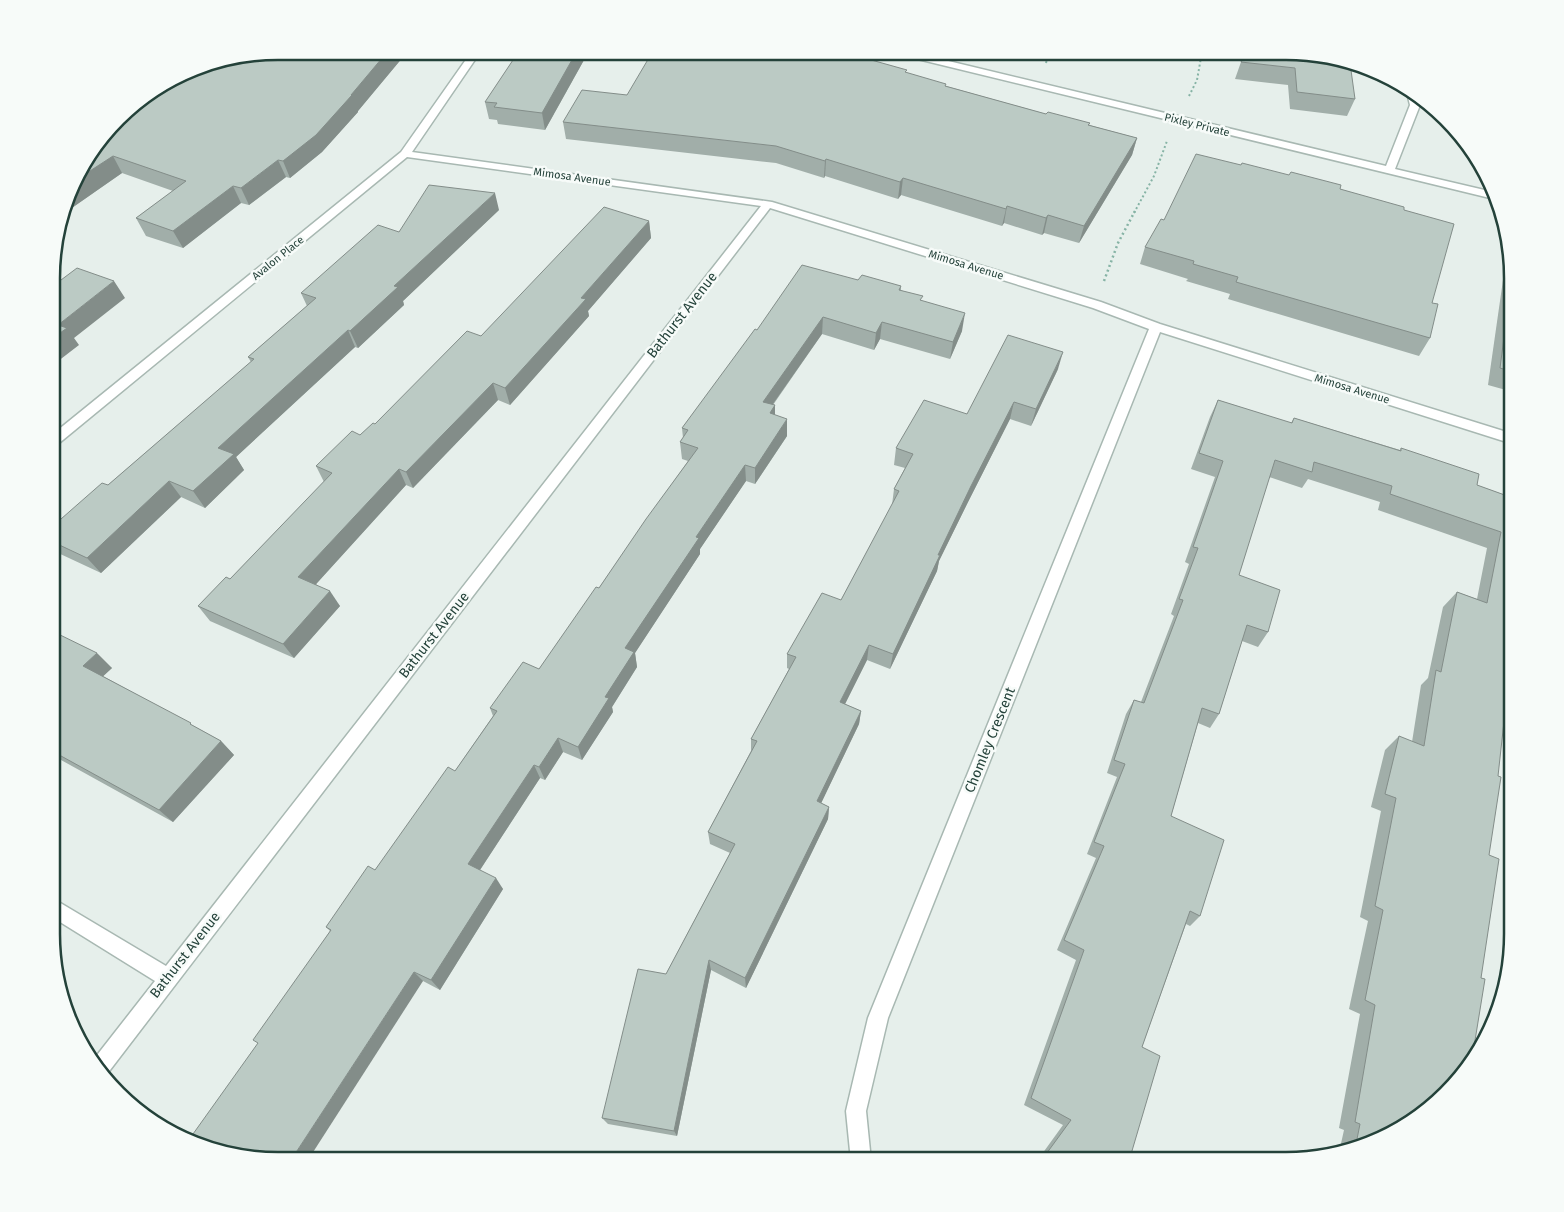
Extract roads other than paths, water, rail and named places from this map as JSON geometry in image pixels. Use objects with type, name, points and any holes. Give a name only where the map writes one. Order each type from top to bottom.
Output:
[{"type":"street","name":"Avalon Place","points":[[60,435],[405,154],[471,60]]},
{"type":"street","name":"Pixley Private","points":[[934,60],[1487,194]]},
{"type":"street","points":[[1389,171],[1415,105],[1414,102]]},
{"type":"street","name":"Mimosa Avenue","points":[[405,154],[768,204],[1097,305],[1156,327],[1504,436]]},
{"type":"street","name":"Bathurst Avenue","points":[[103,1064],[768,204]]},
{"type":"street","name":"Chomley Crescent","points":[[860,1152],[856,1111],[878,1018],[1156,327]]},
{"type":"street","points":[[60,912],[168,978]]}]
